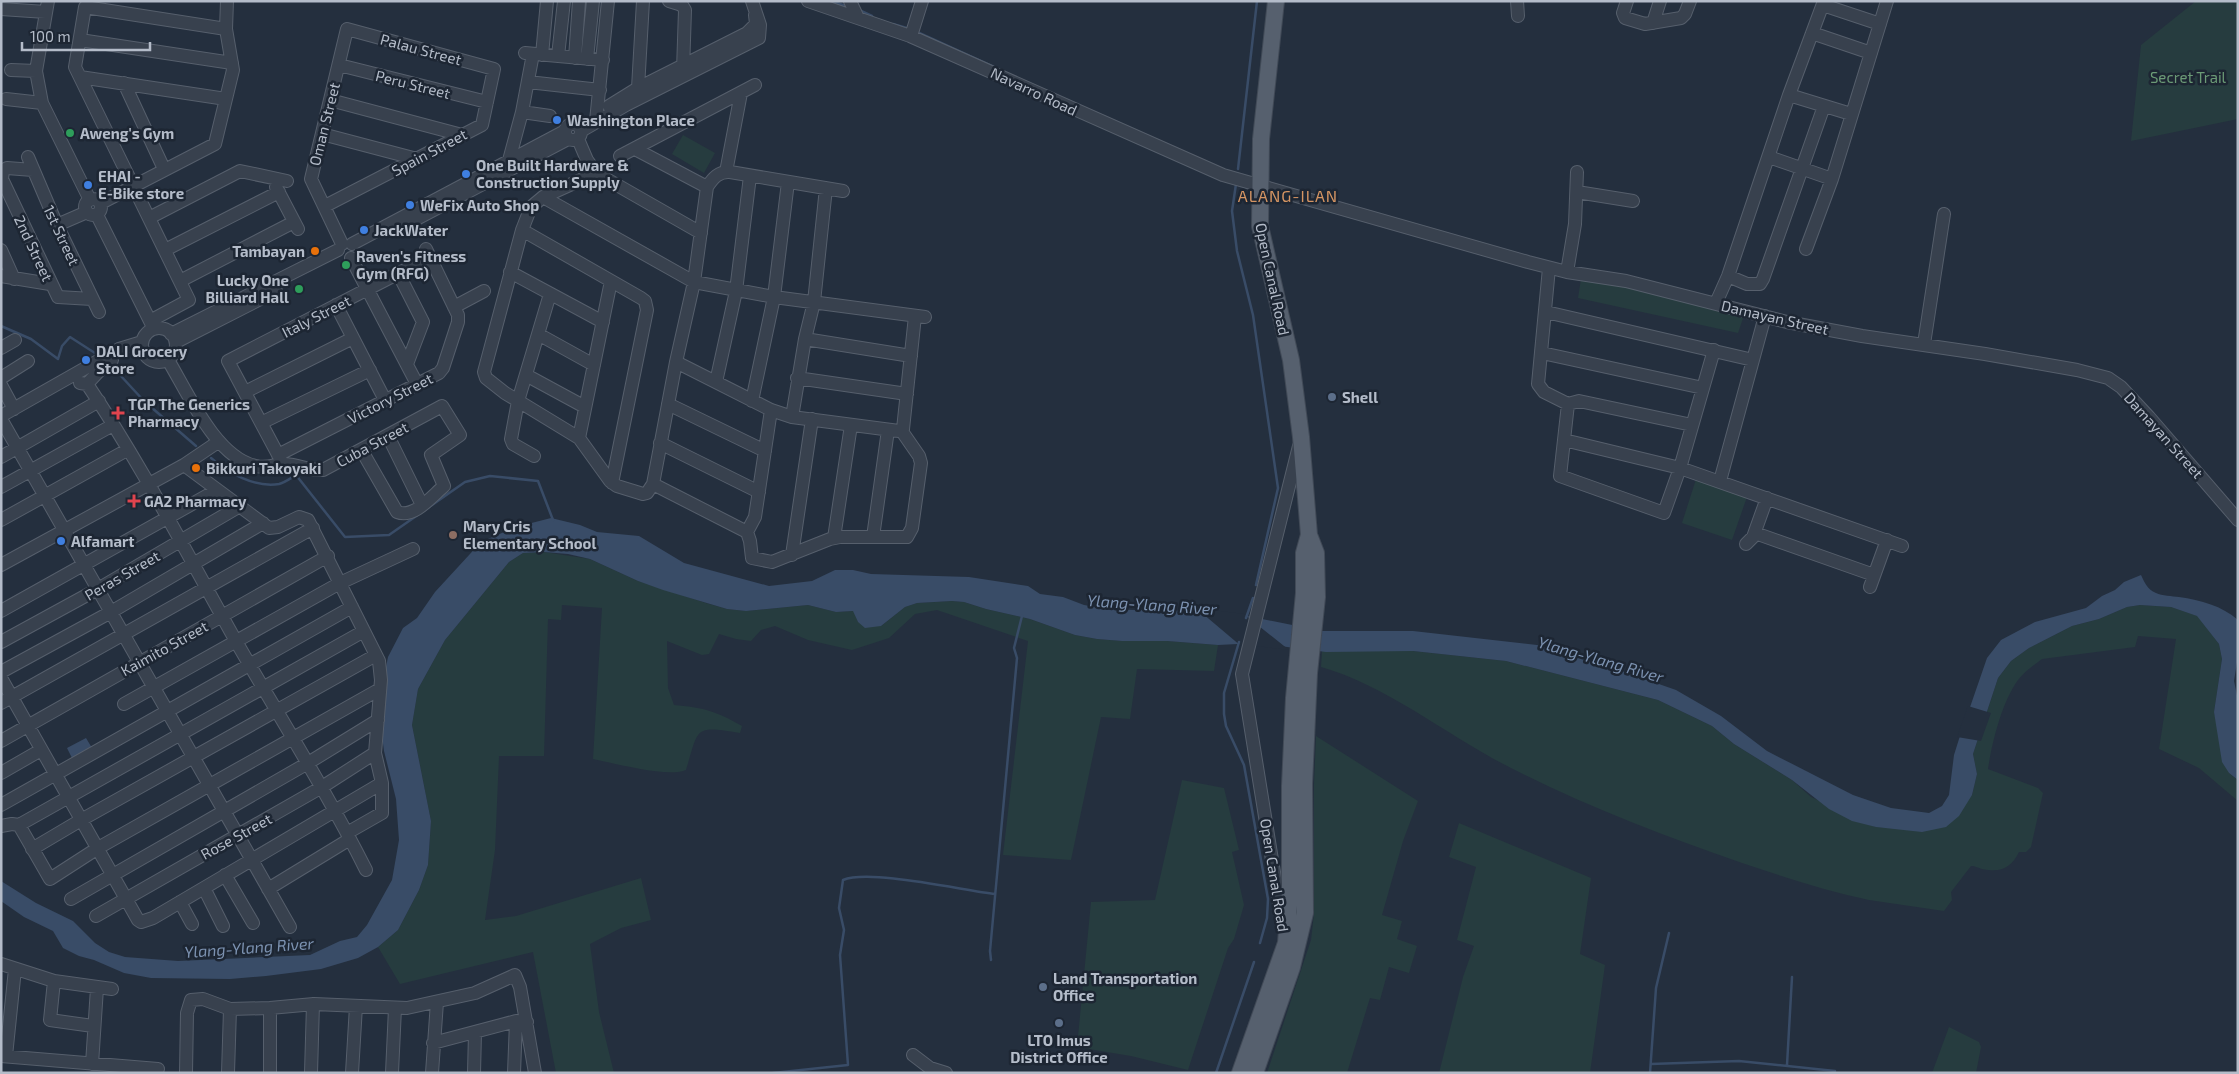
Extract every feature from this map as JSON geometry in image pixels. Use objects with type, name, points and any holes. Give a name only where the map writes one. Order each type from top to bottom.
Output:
[{"type":"main road","name":"Open Canal Road","points":[[1276,1],[1261,139],[1260,226],[1291,360],[1301,437],[1309,535],[1316,553],[1290,786],[1290,892],[1286,943]]},
{"type":"main road","name":"Open Canal Road","points":[[1255,1073],[1292,967],[1305,913],[1303,672]]},
{"type":"main road","points":[[1240,1073],[1286,943]]},
{"type":"street","points":[[57,225],[94,208],[133,185],[215,144],[233,70],[226,29],[227,1]]},
{"type":"street","points":[[505,173],[522,112],[533,54],[547,1]]},
{"type":"street","points":[[558,56],[564,1]]},
{"type":"street","points":[[579,1],[581,58]]},
{"type":"street","points":[[581,58],[593,1]]},
{"type":"street","points":[[597,117],[608,1]]},
{"type":"street","points":[[638,88],[644,1]]},
{"type":"street","points":[[669,1],[682,5],[685,10],[683,70]]},
{"type":"street","name":"Navarro Road","points":[[808,1],[854,9],[912,32],[1206,169],[1259,186]]},
{"type":"street","points":[[912,32],[922,1]]},
{"type":"street","points":[[1517,1],[1518,16]]},
{"type":"street","points":[[1627,1],[1623,13],[1625,18],[1645,24],[1681,18],[1685,14],[1690,1]]},
{"type":"street","points":[[1653,23],[1660,1]]},
{"type":"street","points":[[1806,249],[1832,179],[1887,1]]},
{"type":"street","points":[[1716,303],[1728,276],[1770,157],[1789,95],[1824,3],[1880,24]]},
{"type":"street","points":[[3,6],[47,6],[36,71],[42,103],[152,325],[161,328],[173,338],[176,348],[168,360],[157,362],[146,356],[131,353],[111,360],[88,384]]},
{"type":"street","points":[[625,101],[638,88],[740,49],[759,38],[760,25],[753,6]]},
{"type":"street","points":[[173,338],[505,173],[574,133],[597,117],[683,70],[747,32],[756,24],[753,6]]},
{"type":"street","points":[[146,356],[142,348],[142,342],[152,325],[189,300],[75,67],[85,7],[226,29]]},
{"type":"street","name":"Oman Street","points":[[347,29],[311,179],[417,384]]},
{"type":"street","name":"Palau Street","points":[[347,29],[494,69]]},
{"type":"street","points":[[1812,33],[1871,53]]},
{"type":"street","points":[[80,40],[232,63]]},
{"type":"street","points":[[718,48],[740,49]]},
{"type":"street","points":[[533,54],[603,60]]},
{"type":"street","name":"Peru Street","points":[[338,65],[487,102]]},
{"type":"street","name":"Spain Street","points":[[325,206],[482,125],[494,69]]},
{"type":"street","points":[[11,70],[36,71]]},
{"type":"street","points":[[80,77],[226,99]]},
{"type":"street","points":[[528,82],[600,90]]},
{"type":"street","points":[[124,84],[164,169]]},
{"type":"street","points":[[620,156],[756,85]]},
{"type":"street","points":[[726,172],[740,93]]},
{"type":"street","points":[[1789,95],[1851,114]]},
{"type":"street","points":[[6,99],[42,103]]},
{"type":"street","points":[[330,100],[462,135]]},
{"type":"street","points":[[1728,276],[1747,284],[1760,284],[1824,106]]},
{"type":"street","points":[[522,112],[550,116]]},
{"type":"street","points":[[347,251],[509,159],[574,133]]},
{"type":"street","points":[[574,133],[587,160],[596,173],[701,233]]},
{"type":"street","points":[[322,134],[417,158]]},
{"type":"street","points":[[635,149],[707,187]]},
{"type":"street","name":"1st Street","points":[[28,157],[57,225],[99,312]]},
{"type":"street","points":[[1770,157],[1832,179]]},
{"type":"street","name":"2nd Street","points":[[33,170],[7,168],[3,170],[2,179],[50,284],[58,297],[92,299]]},
{"type":"street","points":[[149,218],[240,171],[287,181]]},
{"type":"street","points":[[596,173],[543,197],[531,207],[510,272],[484,372],[486,378],[518,401],[579,438],[617,486],[643,494],[647,493],[653,484],[676,362],[694,282],[707,187],[715,176],[726,172],[843,191]]},
{"type":"street","points":[[1567,272],[1573,239],[1577,172]]},
{"type":"street","points":[[716,382],[736,290],[750,176]]},
{"type":"street","points":[[180,282],[296,226],[272,178]]},
{"type":"street","points":[[752,401],[774,297],[788,182]]},
{"type":"street","name":"Damayan Street","points":[[1259,186],[1549,268],[1626,281],[1765,316],[1862,336],[1924,344],[2077,370],[2108,378],[2121,387],[2238,520]]},
{"type":"street","points":[[792,417],[805,339],[814,302],[826,188]]},
{"type":"street","points":[[164,250],[279,192]]},
{"type":"street","points":[[1577,192],[1633,202]]},
{"type":"street","points":[[543,197],[694,282],[774,297],[920,317],[911,356],[904,427],[895,430],[792,417],[752,401],[676,362]]},
{"type":"street","points":[[1924,344],[1944,214]]},
{"type":"street","points":[[522,230],[646,301],[647,310],[612,482]]},
{"type":"street","points":[[1,250],[7,278],[50,284]]},
{"type":"street","name":"Italy Street","points":[[245,392],[228,361],[398,273],[428,253],[454,307]]},
{"type":"street","points":[[1549,268],[1538,384],[1544,392],[1568,404],[1579,401],[1692,425]]},
{"type":"street","points":[[510,272],[603,322]]},
{"type":"street","points":[[398,273],[423,322],[407,364]]},
{"type":"street","points":[[579,438],[612,281]]},
{"type":"street","points":[[454,307],[484,291]]},
{"type":"street","points":[[534,456],[513,444],[511,439],[518,401],[550,294]]},
{"type":"street","points":[[336,305],[385,400]]},
{"type":"street","name":"Victory Street","points":[[281,460],[385,400],[439,373],[444,368],[458,322],[454,307]]},
{"type":"street","points":[[1546,312],[1753,360]]},
{"type":"street","points":[[1720,481],[1765,316]]},
{"type":"street","points":[[538,334],[594,365]]},
{"type":"street","points":[[281,460],[245,392],[353,338]]},
{"type":"street","points":[[805,339],[911,356]]},
{"type":"street","points":[[1,348],[16,340]]},
{"type":"street","points":[[142,342],[119,349],[1,417],[290,927]]},
{"type":"street","points":[[1568,404],[1560,476],[1664,513],[1680,468],[1714,350]]},
{"type":"street","points":[[1542,353],[1703,388]]},
{"type":"street","name":"Cuba Street","points":[[168,360],[218,442],[240,461],[257,467],[271,467],[281,460],[313,471],[323,470],[362,451],[442,406],[460,435],[431,455],[444,486],[422,505]]},
{"type":"street","points":[[1,378],[28,361]]},
{"type":"street","points":[[261,423],[370,370]]},
{"type":"street","points":[[526,375],[585,407]]},
{"type":"street","points":[[69,377],[76,382],[88,384],[149,483],[236,641],[322,787],[366,870]]},
{"type":"street","points":[[798,378],[907,394]]},
{"type":"street","points":[[1,385],[14,409]]},
{"type":"street","points":[[1,458],[99,401]]},
{"type":"street","points":[[668,404],[765,451]]},
{"type":"street","points":[[746,532],[755,517],[771,410]]},
{"type":"street","points":[[792,555],[812,420]]},
{"type":"street","points":[[1,488],[113,425]]},
{"type":"street","points":[[834,538],[850,425]]},
{"type":"street","points":[[653,484],[746,532],[750,540],[752,558],[772,562],[834,538],[907,537],[912,528],[921,464],[919,456],[895,430]]},
{"type":"street","points":[[873,537],[895,430]]},
{"type":"street","points":[[362,451],[397,512],[406,513],[418,509],[422,505],[388,436]]},
{"type":"street","name":"Open Canal Road","points":[[1286,943],[1242,674],[1301,437]]},
{"type":"street","points":[[1564,440],[1680,468],[1902,546]]},
{"type":"street","points":[[1,565],[184,465],[218,442]]},
{"type":"street","points":[[660,443],[759,492]]},
{"type":"street","points":[[1,520],[128,450]]},
{"type":"street","points":[[184,465],[262,523],[274,528],[301,517],[306,518],[328,556],[376,655],[380,669],[375,753],[382,783],[382,813],[268,889]]},
{"type":"street","points":[[1,611],[217,490]]},
{"type":"street","points":[[1767,498],[1750,538],[1872,581],[1887,540]]},
{"type":"street","name":"Peras Street","points":[[1,642],[98,589],[240,506]]},
{"type":"street","points":[[1,672],[111,612],[262,523]]},
{"type":"street","points":[[7,700],[124,636],[313,528]]},
{"type":"street","points":[[124,704],[340,583],[412,549]]},
{"type":"street","name":"Kaimito Street","points":[[1,741],[328,556]]},
{"type":"street","points":[[1,805],[352,606]]},
{"type":"street","points":[[19,826],[364,632]]},
{"type":"street","points":[[32,849],[193,756],[278,711],[376,655]]},
{"type":"street","points":[[1,678],[7,700],[28,726],[138,920],[154,922],[180,902],[382,783]]},
{"type":"street","points":[[1,826],[12,824],[19,826],[50,878],[98,848],[210,787],[380,689]]},
{"type":"street","points":[[71,899],[224,812],[378,720]]},
{"type":"street","points":[[1,773],[41,750]]},
{"type":"street","name":"Rose Street","points":[[96,916],[124,898],[322,787],[375,753]]},
{"type":"street","points":[[225,876],[254,922]]},
{"type":"street","points":[[204,888],[224,926]]},
{"type":"street","points":[[180,902],[192,924]]},
{"type":"street","points":[[1,964],[54,981],[112,989]]},
{"type":"street","points":[[15,968],[4,1056],[149,1070]]},
{"type":"street","points":[[186,1073],[187,1013],[191,1000],[203,999],[230,1009],[313,1004],[407,1008],[475,993],[515,976],[520,987],[521,1022],[514,1073]]},
{"type":"street","points":[[54,981],[50,1020],[93,1026]]},
{"type":"street","points":[[92,1064],[97,988]]},
{"type":"street","points":[[432,1073],[436,1002]]},
{"type":"street","points":[[311,1073],[313,1004]]},
{"type":"street","points":[[352,1073],[356,1006]]},
{"type":"street","points":[[270,1008],[270,1073]]},
{"type":"street","points":[[392,1073],[395,1008]]},
{"type":"street","points":[[228,1073],[230,1009]]},
{"type":"street","points":[[433,1043],[521,1022]]},
{"type":"street","points":[[521,1022],[535,1073]]},
{"type":"street","points":[[474,1073],[475,1033]]},
{"type":"street","points":[[913,1055],[930,1068],[946,1073]]},
{"type":"green space","name":"Secret Trail","points":[[2196,1],[2238,1],[2238,119],[2131,141],[2141,45]]},
{"type":"green space","points":[[683,135],[715,153],[704,173],[672,154]]},
{"type":"green space","points":[[1581,279],[1627,286],[1744,315],[1738,333],[1578,298]]},
{"type":"green space","points":[[1697,476],[1748,494],[1732,540],[1682,523]]},
{"type":"green space","points":[[544,552],[590,559],[638,581],[727,609],[746,611],[808,605],[836,612],[854,611],[858,622],[881,626],[905,607],[917,603],[952,601],[964,602],[1030,619],[1075,635],[1097,639],[1218,645],[1214,671],[1137,669],[1130,719],[1101,717],[1071,860],[1003,855],[1028,641],[937,610],[915,614],[889,638],[852,650],[808,640],[775,626],[761,630],[751,641],[719,634],[709,654],[702,655],[667,641],[668,688],[674,705],[710,711],[742,726],[740,733],[706,730],[700,733],[693,745],[686,770],[678,772],[654,771],[593,759],[602,608],[562,605],[561,620],[548,619],[544,756],[499,756],[495,850],[485,920],[516,916],[641,878],[651,920],[621,928],[590,944],[599,1012],[614,1073],[556,1073],[533,952],[400,984],[378,947],[398,930],[419,890],[428,865],[431,821],[412,725],[418,689],[445,640],[509,562],[523,553]]},
{"type":"green space","points":[[2140,605],[2171,607],[2198,616],[2219,644],[2222,659],[2214,712],[2229,773],[2238,780],[2238,801],[2199,768],[2159,749],[2176,639],[2138,636],[2135,647],[2042,659],[2018,680],[2007,699],[1995,735],[1988,769],[2038,788],[2043,793],[2031,847],[2026,852],[2019,852],[2013,862],[2000,870],[1989,870],[1971,866],[1951,892],[1952,900],[1944,911],[1869,900],[1821,888],[1742,863],[1654,831],[1596,808],[1539,782],[1488,756],[1370,686],[1321,667],[1322,651],[1413,651],[1506,661],[1658,700],[1712,726],[1734,744],[1792,780],[1811,797],[1876,827],[1898,828],[1972,795],[1977,774],[1973,754],[1998,678],[2011,661],[2029,648],[2072,626],[2099,619],[2127,607]]},
{"type":"green space","points":[[1316,736],[1418,801],[1403,841],[1382,915],[1402,921],[1397,939],[1417,946],[1409,973],[1389,967],[1380,1000],[1370,998],[1347,1073],[1267,1073],[1311,940],[1314,914]]},
{"type":"green space","points":[[1182,780],[1224,788],[1239,850],[1232,852],[1244,905],[1188,1070],[1131,1056],[1077,1047],[1091,902],[1155,900]]},
{"type":"green space","points":[[1459,823],[1591,878],[1580,954],[1605,965],[1590,1073],[1439,1073],[1463,977],[1474,946],[1457,940],[1476,867],[1449,857]]},
{"type":"green space","points":[[1949,1027],[1979,1042],[1981,1047],[1976,1073],[1932,1073]]},
{"type":"water","points":[[551,518],[580,525],[597,532],[639,536],[684,563],[769,586],[812,581],[835,570],[853,570],[871,574],[969,577],[1028,586],[1040,594],[1063,597],[1084,605],[1101,608],[1204,611],[1237,614],[1322,631],[1413,631],[1537,645],[1676,690],[1721,716],[1767,751],[1853,795],[1891,808],[1929,813],[1942,806],[1949,795],[1954,755],[1959,739],[1987,658],[2001,640],[2035,622],[2086,608],[2102,596],[2115,590],[2124,582],[2141,575],[2148,588],[2156,593],[2211,604],[2238,620],[2238,656],[2234,681],[2238,700],[2238,780],[2229,773],[2222,762],[2214,712],[2222,659],[2219,644],[2197,616],[2171,607],[2140,605],[2127,607],[2099,619],[2072,626],[2029,648],[2011,661],[1998,678],[1973,754],[1977,774],[1972,795],[1959,816],[1946,827],[1922,832],[1876,827],[1852,821],[1829,809],[1792,780],[1734,744],[1712,726],[1658,700],[1506,661],[1413,651],[1326,652],[1257,643],[1218,645],[1097,639],[1075,635],[1030,619],[964,602],[952,601],[917,603],[905,607],[881,626],[865,628],[858,622],[853,611],[836,612],[808,605],[746,611],[727,609],[638,581],[590,559],[568,554],[523,553],[509,562],[445,640],[418,689],[412,725],[431,821],[428,865],[419,890],[398,930],[378,947],[358,958],[321,969],[230,979],[151,978],[124,973],[63,948],[53,931],[24,917],[1,901],[1,881],[36,903],[73,921],[95,943],[109,952],[125,957],[178,961],[310,955],[340,941],[357,937],[367,925],[392,880],[399,840],[396,799],[384,751],[381,728],[383,682],[388,657],[403,628],[417,618],[435,592],[481,542],[516,527]]},
{"type":"water","points":[[86,738],[92,748],[72,758],[67,748]]},
{"type":"pier","points":[[1196,608],[1244,614],[1289,650],[1241,646]]},
{"type":"pier","points":[[1968,706],[1991,713],[1981,741],[1957,737]]},
{"type":"waterway","points":[[831,1],[849,7]]},
{"type":"waterway","points":[[1238,169],[1257,1]]},
{"type":"waterway","points":[[859,10],[872,16]]},
{"type":"waterway","points":[[893,24],[910,29]]},
{"type":"waterway","points":[[917,32],[994,67]]},
{"type":"waterway","points":[[1236,184],[1232,211],[1237,251],[1253,315],[1278,488],[1256,585]]},
{"type":"waterway","points":[[1,326],[31,339],[58,359],[62,346],[70,337],[98,355]]},
{"type":"waterway","points":[[120,375],[144,401],[196,446]]},
{"type":"waterway","points":[[211,458],[234,474],[261,484],[279,484],[296,475],[345,537],[389,535],[465,482],[490,476],[538,481],[553,520]]},
{"type":"waterway","points":[[1246,618],[1253,598]]},
{"type":"waterway","points":[[991,960],[990,951],[1017,658],[1014,648],[1022,616]]},
{"type":"waterway","points":[[1239,642],[1224,693],[1224,714],[1226,726],[1244,765],[1268,899],[1267,918],[1260,943]]},
{"type":"waterway","points":[[773,1073],[848,1065],[840,955],[844,930],[839,908],[843,880],[856,877],[873,877],[916,881],[995,894]]},
{"type":"waterway","points":[[1650,1073],[1656,988],[1669,933]]},
{"type":"waterway","points":[[1216,1073],[1254,962]]},
{"type":"waterway","points":[[1787,1065],[1792,977]]},
{"type":"waterway","points":[[1651,1064],[1739,1061],[1835,1071]]},
{"type":"place","name":"Washington Place","points":[[557,120]]},
{"type":"place","name":"Aweng's Gym","points":[[70,133]]},
{"type":"place","name":"One Built Hardware & Construction Supply","points":[[466,174]]},
{"type":"place","name":"EHAI - E-Bike store","points":[[88,185]]},
{"type":"place","name":"WeFix Auto Shop","points":[[410,205]]},
{"type":"place","name":"JackWater","points":[[364,230]]},
{"type":"place","name":"Tambayan","points":[[315,251]]},
{"type":"place","name":"Raven's Fitness Gym (RFG)","points":[[346,265]]},
{"type":"place","name":"Lucky One Billiard Hall","points":[[299,289]]},
{"type":"place","name":"DALI Grocery Store","points":[[86,360]]},
{"type":"place","name":"Shell","points":[[1332,397]]},
{"type":"place","name":"TGP The Generics Pharmacy","points":[[118,413]]},
{"type":"place","name":"Bikkuri Takoyaki","points":[[196,468]]},
{"type":"place","name":"GA2 Pharmacy","points":[[134,501]]},
{"type":"place","name":"Mary Cris Elementary School","points":[[453,535]]},
{"type":"place","name":"Alfamart","points":[[61,541]]},
{"type":"place","name":"Land Transportation Office","points":[[1043,987]]},
{"type":"place","name":"LTO Imus District Office","points":[[1059,1023]]},
{"type":"district","name":"ALANG-ILAN","points":[[1288,195]]},
{"type":"water label","name":"Ylang-Ylang River","points":[[1152,604]]},
{"type":"water label","name":"Ylang-Ylang River","points":[[1601,659]]},
{"type":"water label","name":"Ylang-Ylang River","points":[[249,947]]}]
